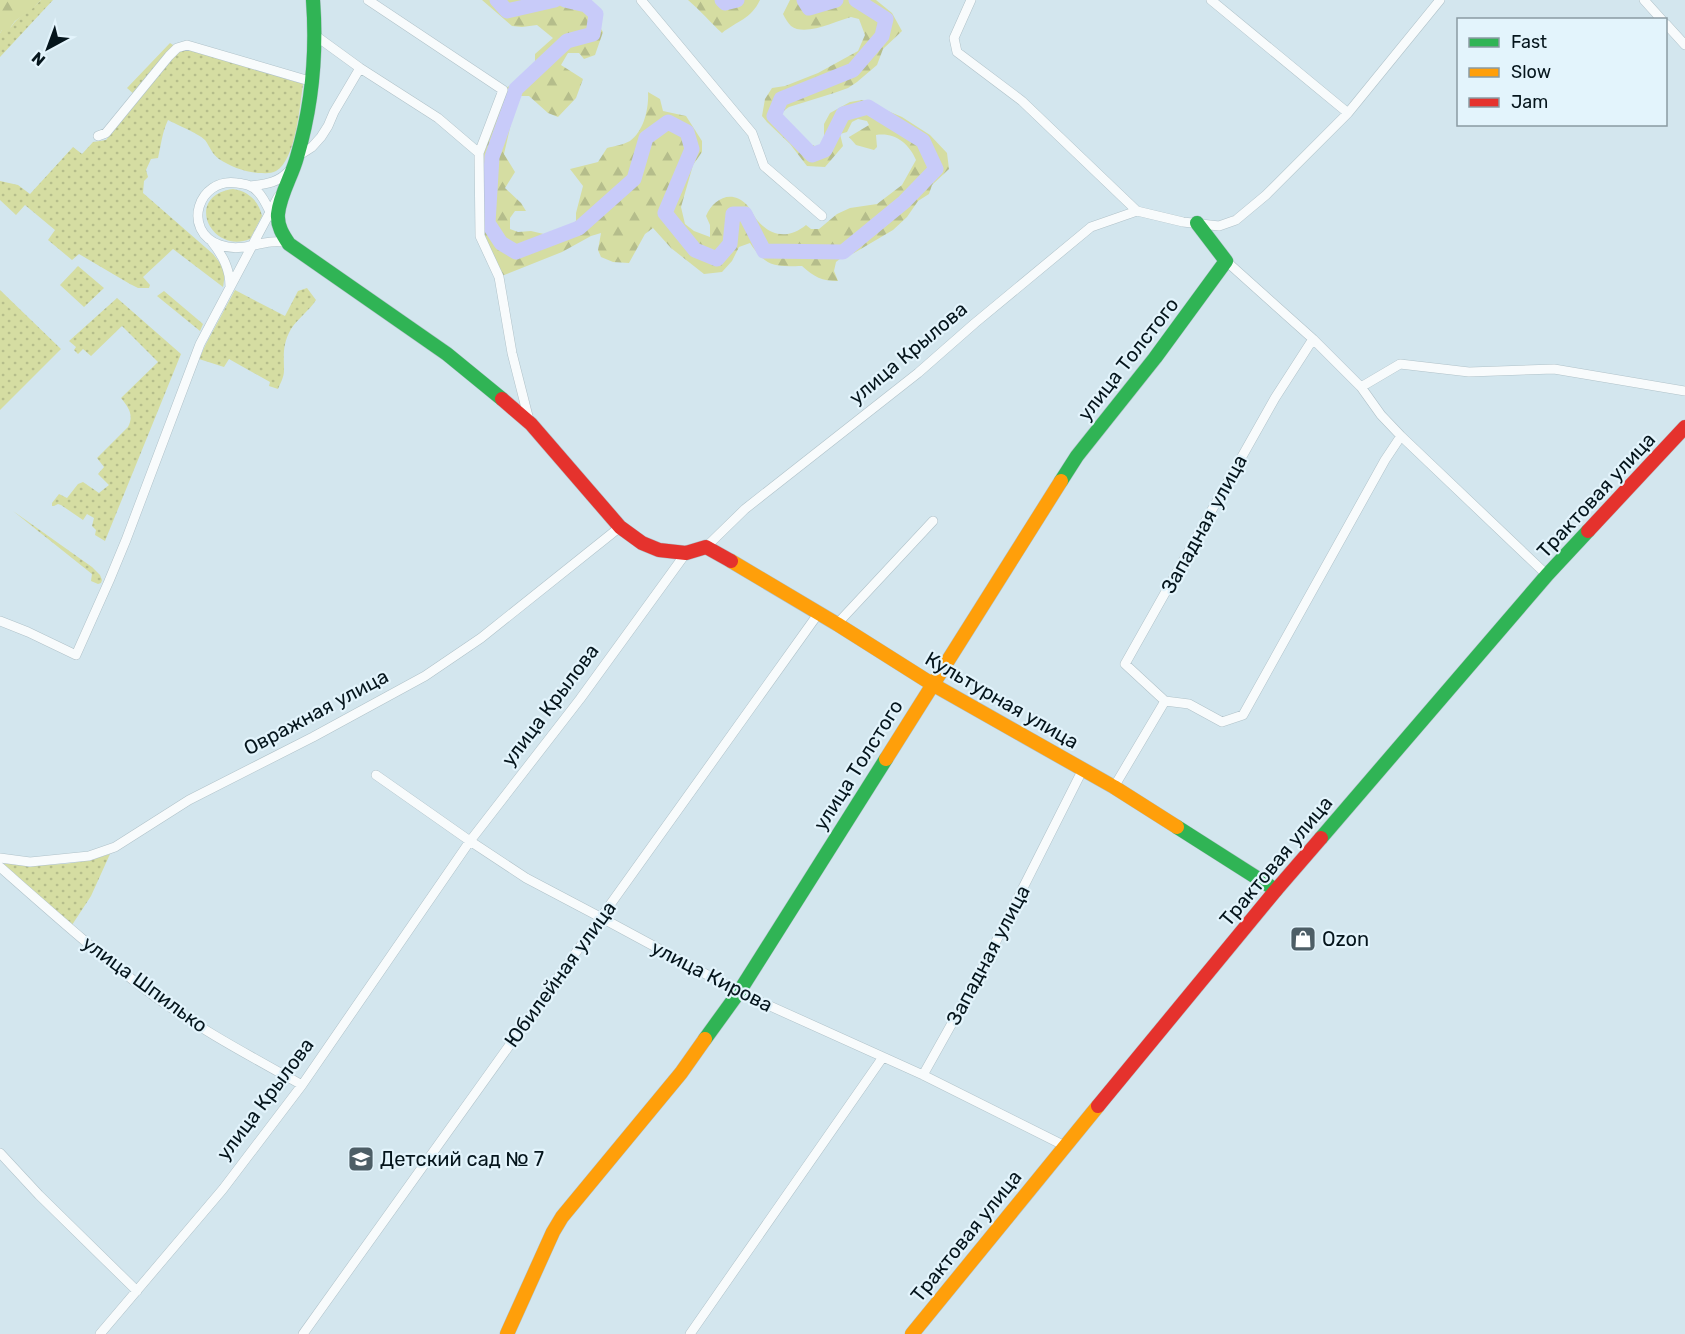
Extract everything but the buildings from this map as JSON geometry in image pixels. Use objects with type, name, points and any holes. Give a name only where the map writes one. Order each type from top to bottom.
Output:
[{"type":"street","points":[[278,226],[279,208],[297,159],[313,82],[316,36],[314,0]]},
{"type":"street","points":[[368,0],[503,90],[479,153],[480,236],[499,277],[512,353],[531,424]]},
{"type":"street","points":[[641,0],[752,133],[764,166],[822,216]]},
{"type":"street","points":[[971,0],[954,38],[957,52],[1022,101],[1137,212],[1183,222],[1219,226],[1236,220],[1266,195],[1348,112],[1440,0]]},
{"type":"street","points":[[1211,0],[1348,112]]},
{"type":"street","points":[[1644,0],[1660,18]]},
{"type":"street","points":[[1667,26],[1685,45]]},
{"type":"street","points":[[316,36],[360,68],[438,118],[479,153]]},
{"type":"street","points":[[98,136],[106,133],[169,56],[177,48],[187,45],[313,82]]},
{"type":"street","points":[[360,68],[321,138],[297,159],[280,180],[250,186],[232,182],[219,184],[202,198],[197,213],[202,232],[216,243],[236,249],[268,241],[289,244],[447,354],[531,424],[620,527],[642,543],[659,550],[686,553]]},
{"type":"street","points":[[0,621],[76,656],[126,540],[200,344],[297,159]]},
{"type":"street","points":[[250,186],[261,196],[289,244]]},
{"type":"street","name":"улица Крылова","points":[[100,1334],[223,1188],[302,1085],[470,841],[580,699],[686,553],[706,547],[745,509],[918,373],[1091,227],[1137,212]]},
{"type":"street","points":[[1197,224],[1226,261],[1313,339],[1360,387],[1401,436],[1547,575]]},
{"type":"street","points":[[211,240],[228,269],[230,289]]},
{"type":"street","name":"улица Толстого","points":[[507,1334],[562,1217],[681,1073],[739,992],[1077,456],[1155,358],[1226,261]]},
{"type":"street","name":"Западная улица","points":[[1165,701],[1125,664],[1275,398],[1313,339]]},
{"type":"street","points":[[1360,387],[1400,364],[1468,372],[1554,369],[1685,391]]},
{"type":"street","name":"Трактовая улица","points":[[912,1334],[1276,890],[1547,575],[1685,428]]},
{"type":"street","points":[[1114,788],[1165,701],[1189,704],[1222,722],[1243,715],[1384,460],[1401,436]]},
{"type":"street","points":[[837,624],[933,521]]},
{"type":"street","name":"Овражная улица","points":[[0,858],[30,862],[89,856],[115,847],[189,800],[425,676],[481,638],[620,527]]},
{"type":"street","name":"Культурная улица","points":[[706,547],[837,624],[932,684],[1083,769],[1276,890]]},
{"type":"street","name":"Юбилейная улица","points":[[303,1334],[818,614]]},
{"type":"street","name":"Западная улица","points":[[923,1075],[979,975],[1083,769]]},
{"type":"street","name":"улица Кирова","points":[[376,775],[526,878],[739,992],[923,1075],[1065,1146]]},
{"type":"street","name":"улица Шпилько","points":[[0,867],[73,931],[154,996],[216,1036],[302,1085]]},
{"type":"street","points":[[690,1334],[883,1057]]},
{"type":"street","points":[[0,1153],[39,1195],[137,1291]]},
{"type":"green space","points":[[0,0],[41,0],[15,21],[7,32],[2,30],[0,33]]},
{"type":"green space","points":[[41,0],[53,0],[0,57],[2,30],[11,27]]},
{"type":"green space","points":[[482,0],[590,0],[596,7],[592,16],[603,32],[595,55],[584,59],[579,53],[568,53],[561,65],[583,79],[576,98],[558,117],[548,113],[529,96],[521,96],[515,106],[504,154],[515,172],[505,188],[526,211],[515,211],[510,218],[510,229],[518,232],[531,231],[548,235],[566,230],[576,221],[583,186],[570,169],[598,162],[607,148],[630,141],[635,137],[645,119],[648,92],[660,99],[663,111],[686,116],[702,141],[702,152],[693,165],[681,207],[685,224],[694,231],[710,237],[710,225],[706,216],[713,205],[723,198],[734,197],[740,200],[748,206],[762,226],[774,233],[787,234],[800,230],[806,225],[811,229],[819,229],[837,214],[850,208],[877,204],[902,185],[916,160],[913,154],[900,140],[889,135],[876,135],[877,147],[874,150],[856,145],[849,137],[869,125],[867,121],[858,119],[852,122],[847,132],[840,134],[843,146],[825,167],[807,166],[790,144],[762,116],[765,99],[772,88],[785,86],[818,73],[858,51],[865,35],[859,19],[851,17],[812,29],[797,29],[791,26],[783,14],[790,0],[876,0],[892,13],[902,31],[883,49],[877,65],[857,82],[848,88],[789,107],[778,115],[791,129],[817,147],[824,144],[824,124],[830,113],[850,102],[862,100],[902,117],[930,135],[947,153],[949,169],[932,185],[929,194],[918,201],[907,217],[893,230],[836,262],[834,271],[838,281],[818,278],[802,266],[771,264],[761,257],[750,243],[739,247],[732,261],[722,272],[704,274],[671,248],[653,228],[645,234],[629,263],[613,262],[601,257],[598,250],[601,233],[562,252],[499,277],[481,238],[479,153],[503,90],[526,75],[535,62],[535,54],[553,38],[537,25],[512,26]]},
{"type":"green space","points":[[688,0],[760,0],[748,16],[722,33]]},
{"type":"green space","points":[[170,43],[176,47],[135,95],[127,88]]},
{"type":"green space","points":[[187,48],[303,84],[296,131],[293,144],[283,165],[274,172],[258,173],[242,170],[223,162],[202,137],[168,120],[158,158],[151,159],[146,170],[148,177],[144,181],[143,193],[213,254],[224,268],[223,287],[173,249],[143,277],[150,285],[149,288],[138,288],[79,254],[72,260],[48,240],[55,230],[25,205],[16,215],[0,200],[0,181],[18,185],[30,194],[73,147],[82,154],[93,142],[106,140],[173,54]]},
{"type":"green space","points":[[233,189],[252,198],[262,216],[250,239],[236,242],[224,239],[214,232],[208,223],[206,212],[209,202],[218,194]]},
{"type":"green space","points":[[78,266],[104,288],[84,307],[60,285]]},
{"type":"green space","points":[[307,288],[316,300],[288,335],[284,350],[284,373],[278,389],[269,386],[270,382],[229,359],[224,367],[199,359],[235,290],[285,316],[298,291]]},
{"type":"green space","points":[[0,290],[61,349],[0,410]]},
{"type":"green space","points":[[164,291],[203,324],[200,331],[157,296]]},
{"type":"green space","points":[[117,298],[181,354],[105,541],[95,535],[96,530],[92,526],[94,518],[87,514],[83,520],[61,505],[52,506],[52,503],[59,494],[67,498],[78,484],[83,482],[99,493],[109,485],[98,474],[104,467],[97,458],[130,423],[130,412],[121,398],[158,362],[122,326],[91,356],[83,349],[78,354],[74,350],[76,347],[69,341]]},
{"type":"green space","points":[[13,511],[92,567],[100,575],[101,583],[91,581],[92,574]]},
{"type":"green space","points":[[110,854],[91,896],[72,925],[2,863],[56,864]]},
{"type":"waterway","points":[[497,0],[507,11],[555,0]]},
{"type":"waterway","points":[[565,0],[586,5],[596,14],[593,34],[567,41],[516,89],[492,157],[488,223],[501,243],[516,252],[579,228],[634,179],[646,138],[668,122],[687,132],[692,149],[665,213],[695,250],[717,259],[730,244],[733,214],[745,214],[764,251],[843,252],[904,202],[936,169],[923,141],[868,107],[843,114],[825,150],[812,155],[774,116],[781,99],[853,70],[882,36],[886,19],[856,0]]},
{"type":"waterway","points":[[722,0],[725,3],[737,0]]},
{"type":"waterway","points":[[804,0],[809,8],[836,0]]},
{"type":"traffic: fast","points":[[313,0],[314,60],[310,99],[297,157],[279,207],[278,222],[281,230],[289,244],[447,354],[502,399]]},
{"type":"traffic: fast","points":[[1061,481],[1077,456],[1155,358],[1226,261],[1197,223]]},
{"type":"traffic: fast","points":[[1321,838],[1547,575],[1588,531]]},
{"type":"traffic: fast","points":[[705,1039],[739,992],[886,759]]},
{"type":"traffic: fast","points":[[1177,827],[1276,890]]},
{"type":"traffic: slow","points":[[886,759],[1061,481]]},
{"type":"traffic: slow","points":[[731,561],[932,684],[1114,787],[1177,827]]},
{"type":"traffic: slow","points":[[507,1334],[562,1217],[681,1073],[705,1039]]},
{"type":"traffic: slow","points":[[912,1334],[1098,1106]]},
{"type":"traffic: jam","points":[[502,399],[531,424],[620,527],[642,543],[659,550],[686,553],[706,547],[731,561]]},
{"type":"traffic: jam","points":[[1588,531],[1685,427]]},
{"type":"traffic: jam","points":[[1098,1106],[1321,838]]},
{"type":"place","name":"Ozon","points":[[1303,939]]},
{"type":"place","name":"Детский сад № 7","points":[[361,1159]]}]
